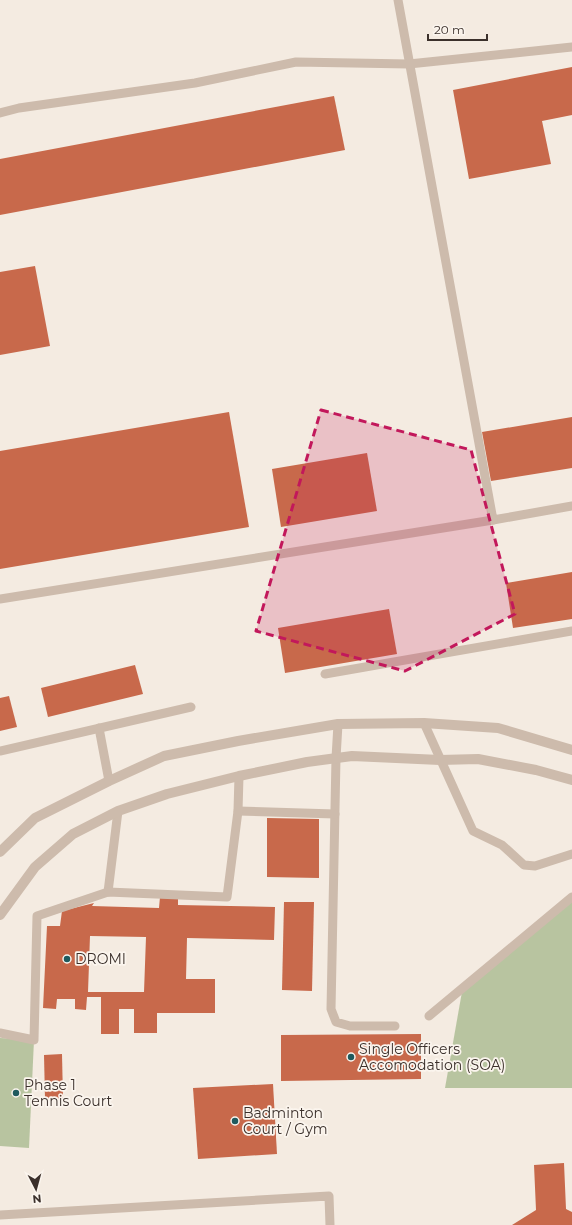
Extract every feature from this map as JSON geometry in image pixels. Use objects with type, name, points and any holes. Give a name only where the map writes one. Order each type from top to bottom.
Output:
[{"type":"street","points":[[0,852],[35,818],[108,781],[164,756],[238,741],[338,724],[424,723],[498,728],[572,750]]},
{"type":"street","points":[[0,915],[35,867],[73,834],[118,811],[167,794],[239,776],[307,762],[352,756],[440,760],[478,759],[536,770],[572,780]]},
{"type":"lane","points":[[398,0],[493,520]]},
{"type":"lane","points":[[0,113],[19,108],[195,83],[296,62],[409,64],[572,46]]},
{"type":"lane","points":[[0,599],[572,506]]},
{"type":"lane","points":[[325,674],[572,631]]},
{"type":"lane","points":[[0,751],[191,707]]},
{"type":"lane","points":[[424,723],[473,832],[502,845],[524,865],[535,866],[572,854]]},
{"type":"lane","points":[[338,724],[331,1009],[336,1022],[350,1026],[395,1026]]},
{"type":"lane","points":[[99,728],[108,781]]},
{"type":"lane","points":[[0,1032],[34,1040],[37,916],[108,892],[227,897],[238,811],[239,776]]},
{"type":"lane","points":[[108,892],[118,811]]},
{"type":"lane","points":[[238,811],[335,814]]},
{"type":"lane","points":[[429,1016],[572,897]]},
{"type":"lane","points":[[0,1215],[329,1196],[330,1225]]},
{"type":"highlighted area","points":[[321,410],[471,450],[515,614],[405,671],[256,631]]},
{"type":"green space","points":[[572,901],[572,1088],[445,1088],[463,986]]},
{"type":"green space","name":"Phase 1 Tennis Court","points":[[0,1038],[34,1040],[29,1148],[0,1146]]},
{"type":"building","points":[[572,67],[572,115],[542,121],[551,164],[469,179],[453,90]]},
{"type":"building","points":[[334,96],[345,150],[0,215],[0,159]]},
{"type":"building","points":[[35,266],[50,346],[0,355],[0,272]]},
{"type":"building","points":[[229,412],[249,527],[0,569],[0,451]]},
{"type":"building","points":[[572,417],[572,468],[491,481],[482,432]]},
{"type":"building","points":[[367,453],[377,511],[281,527],[272,469]]},
{"type":"building","points":[[572,572],[572,619],[513,628],[506,583]]},
{"type":"building","points":[[389,609],[397,654],[285,673],[278,628]]},
{"type":"building","points":[[135,665],[143,694],[48,717],[41,688]]},
{"type":"building","points":[[9,696],[17,727],[0,731],[0,698]]},
{"type":"building","points":[[267,818],[319,819],[319,878],[267,877]]},
{"type":"building","name":"DROMI","points":[[160,897],[178,897],[178,905],[275,907],[274,940],[187,938],[186,979],[215,979],[215,1013],[157,1013],[157,1033],[134,1033],[134,1009],[119,1009],[119,1034],[101,1034],[101,997],[87,997],[86,1010],[75,1009],[75,999],[57,999],[56,1009],[43,1008],[47,926],[60,926],[62,911],[94,903],[92,906],[159,908]],"holes":[[[90,936],[146,937],[144,992],[88,992]]]},
{"type":"building","points":[[284,902],[314,902],[312,991],[282,990]]},
{"type":"building","name":"Single Officers Accomodation (SOA)","points":[[421,1034],[421,1079],[281,1081],[281,1035]]},
{"type":"building","points":[[62,1054],[63,1099],[45,1099],[44,1055]]},
{"type":"building","name":"Badminton Court / Gym","points":[[273,1084],[277,1154],[198,1159],[193,1088]]},
{"type":"building","points":[[564,1163],[566,1209],[572,1212],[572,1225],[512,1225],[536,1210],[534,1165]]},
{"type":"place","name":"DROMI","points":[[67,959]]},
{"type":"place","name":"Single Officers Accomodation (SOA)","points":[[351,1057]]},
{"type":"place","name":"Phase 1 Tennis Court","points":[[16,1093]]},
{"type":"place","name":"Badminton Court / Gym","points":[[235,1121]]}]
